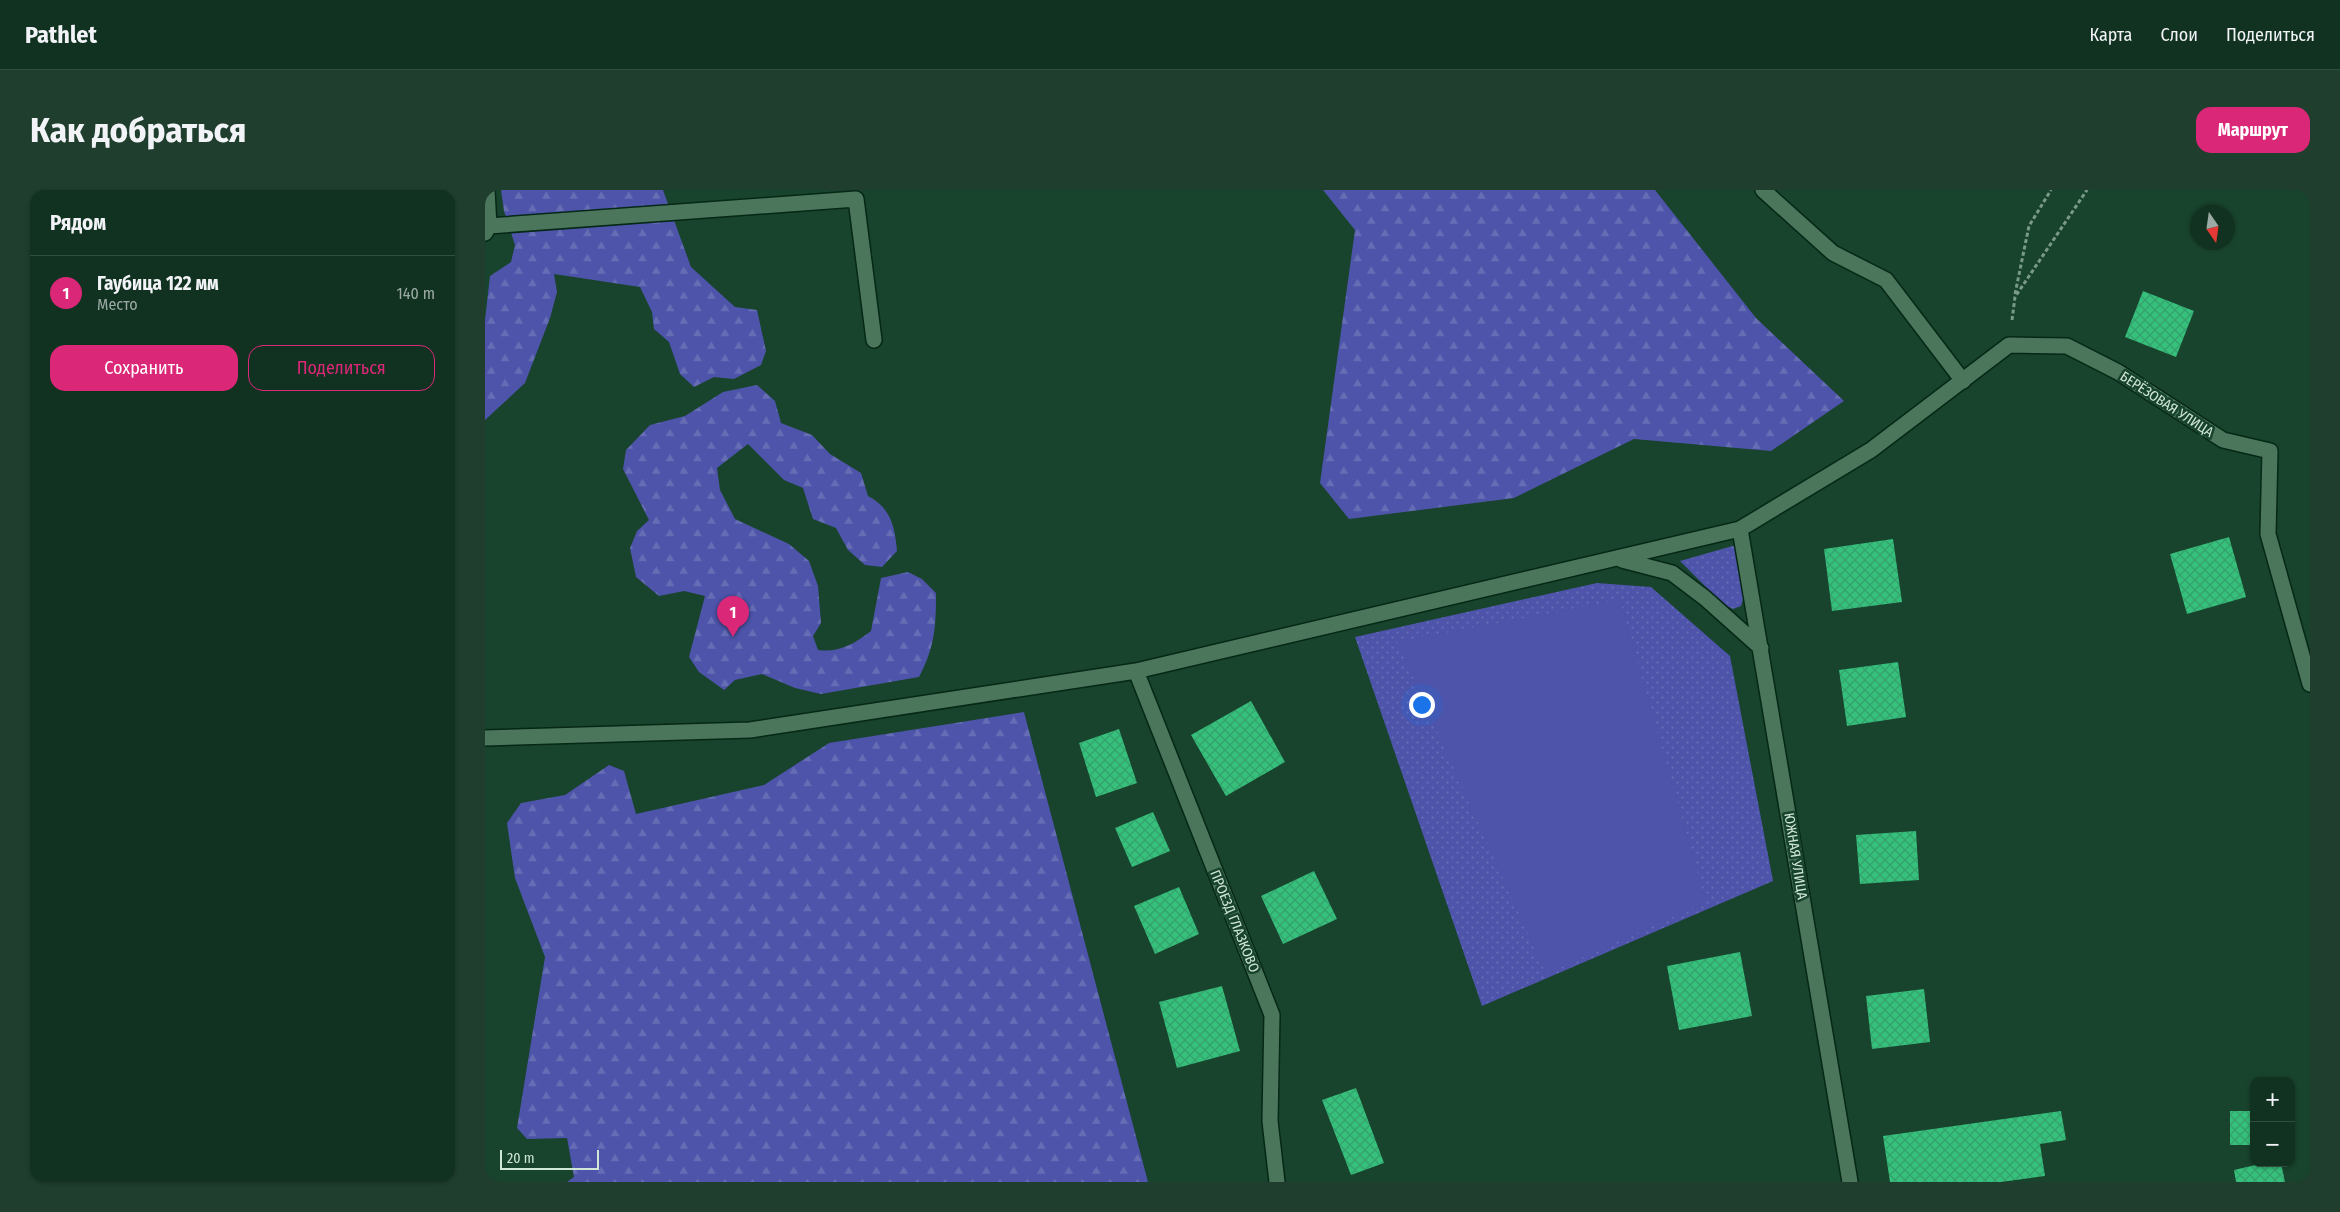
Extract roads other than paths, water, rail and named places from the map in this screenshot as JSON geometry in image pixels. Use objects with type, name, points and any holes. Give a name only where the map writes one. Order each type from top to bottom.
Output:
[{"type":"street","points":[[487,190],[487,229],[856,199],[874,340]]},
{"type":"street","points":[[485,738],[750,730],[1136,671],[1740,529],[1871,450],[1963,381],[1886,280],[1833,253],[1763,190]]},
{"type":"street","name":"БЕРЁЗОВАЯ УЛИЦА","points":[[1963,381],[2009,345],[2067,346],[2118,372],[2223,440],[2269,451],[2268,534],[2310,684]]},
{"type":"street","name":"ЮЖНАЯ УЛИЦА","points":[[1740,529],[1850,1182]]},
{"type":"street","points":[[1615,559],[1646,565],[1672,573],[1705,598],[1761,648]]},
{"type":"street","name":"ПРОЕЗД ГЛАЗКОВО","points":[[1136,671],[1272,1015],[1270,1121],[1277,1182]]},
{"type":"place","name":"Гаубица 122 мм","points":[[733,637]]}]
